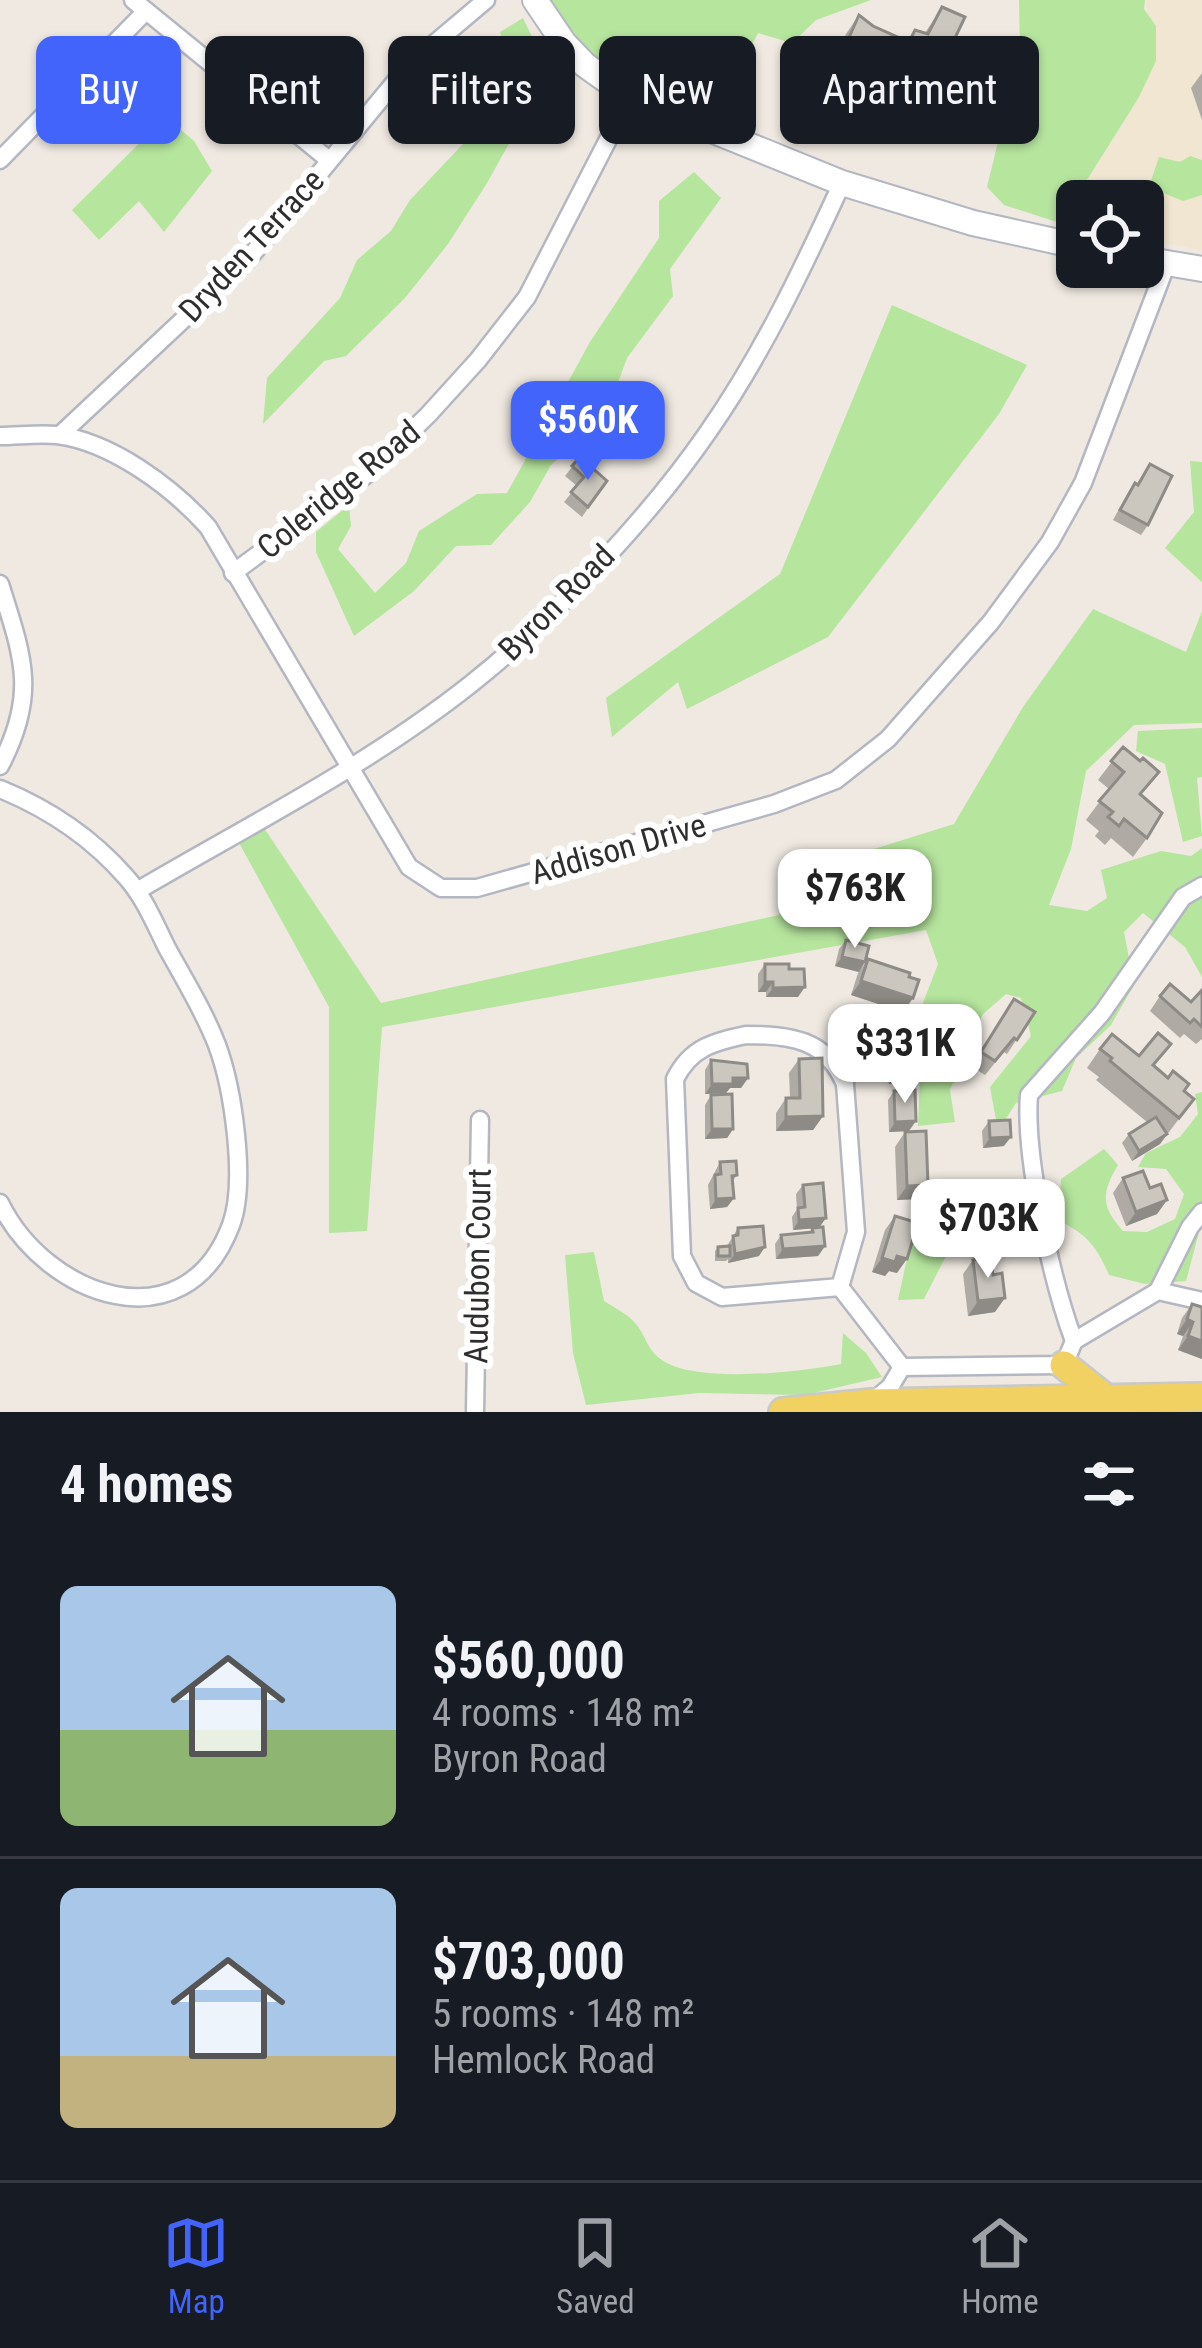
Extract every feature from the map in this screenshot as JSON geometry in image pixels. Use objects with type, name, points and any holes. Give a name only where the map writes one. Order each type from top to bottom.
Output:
[{"type":"main road","points":[[1069,1353],[1104,1397]]},
{"type":"main road","points":[[783,1412],[871,1403],[1202,1397]]},
{"type":"street","name":"Dryden Terrace","points":[[60,436],[250,257],[409,65],[486,0]]},
{"type":"street","points":[[536,0],[564,43],[599,75]]},
{"type":"street","points":[[0,160],[139,6],[329,160]]},
{"type":"street","name":"Coleridge Road","points":[[233,573],[367,474],[478,360],[527,297],[606,144]]},
{"type":"street","points":[[746,144],[842,183],[973,224],[1056,242]]},
{"type":"street","name":"Byron Road","points":[[137,891],[347,768],[469,686],[522,640],[636,521],[707,434],[797,280],[842,183]]},
{"type":"street","points":[[1164,263],[1202,269]]},
{"type":"street","name":"Addison Drive","points":[[0,436],[60,436],[147,472],[182,498],[208,527],[409,867],[426,881],[456,891],[773,804],[836,780],[888,739],[937,687],[1050,542],[1083,483],[1146,288]]},
{"type":"street","points":[[0,584],[24,672],[20,729],[0,766]]},
{"type":"street","points":[[0,789],[79,832],[137,891],[217,1045],[226,1077],[237,1169],[230,1226],[207,1264],[160,1294],[115,1298],[80,1285],[23,1240],[0,1203]]},
{"type":"street","points":[[1069,1353],[1030,1152],[1029,1095],[1102,1013],[1184,898],[1202,886]]},
{"type":"street","points":[[746,1035],[785,1036],[818,1046],[838,1067],[849,1105],[856,1232],[840,1286],[722,1298],[696,1283],[689,1273],[682,1256],[675,1079],[684,1062],[705,1045],[746,1035]]},
{"type":"street","name":"Audubon Court","points":[[475,1412],[480,1120]]},
{"type":"street","points":[[902,1367],[1069,1353],[1158,1291],[1202,1212]]},
{"type":"street","points":[[840,1286],[902,1367]]},
{"type":"street","points":[[1158,1291],[1202,1301]]},
{"type":"street","points":[[871,1403],[890,1387],[902,1367]]},
{"type":"shaded area","points":[[1145,0],[1202,0],[1202,250],[1164,243],[1164,180],[1088,180],[1156,61]]},
{"type":"green space","points":[[550,0],[871,0],[816,20],[799,36],[780,39],[758,33],[756,37],[599,36],[599,64],[562,23]]},
{"type":"green space","points":[[1019,0],[1145,0],[1144,9],[1156,26],[1156,61],[1087,180],[1056,180],[1056,222],[1004,205],[987,187],[997,144],[1039,144],[1039,36],[1020,36]]},
{"type":"green space","points":[[523,18],[532,36],[501,36],[500,32]]},
{"type":"green space","points":[[181,130],[194,141],[212,171],[164,232],[139,201],[99,240],[72,210],[139,144],[181,144]]},
{"type":"green space","points":[[463,144],[509,144],[448,244],[405,298],[346,356],[324,361],[263,424],[267,378],[340,298],[357,260],[391,231],[410,200]]},
{"type":"green space","points":[[1190,156],[1202,160],[1202,195],[1183,201],[1164,193],[1164,180],[1151,180],[1159,157],[1180,162]]},
{"type":"green space","points":[[694,172],[721,198],[670,269],[673,296],[627,358],[605,418],[551,465],[530,502],[491,545],[456,546],[414,591],[354,636],[316,552],[316,532],[349,505],[351,526],[338,549],[375,593],[406,563],[419,531],[477,494],[507,493],[590,342],[659,238],[659,201]]},
{"type":"green space","points":[[892,305],[1027,365],[999,414],[828,637],[687,709],[678,682],[612,737],[606,698],[780,574]]},
{"type":"green space","points":[[1190,461],[1202,462],[1202,582],[1165,548],[1194,512]]},
{"type":"green space","points":[[1093,609],[1186,652],[1202,611],[1202,723],[1134,725],[1086,771],[1071,849],[1049,905],[1087,911],[1107,898],[1101,870],[1161,851],[1191,856],[1202,848],[1202,977],[1185,947],[1143,913],[1124,932],[1134,985],[1111,1025],[1076,1058],[1062,1091],[1016,1103],[998,1131],[990,1087],[1031,1036],[1021,998],[1006,994],[983,1014],[950,1090],[955,1122],[918,1126],[923,1003],[938,964],[926,930],[382,1027],[367,1231],[329,1233],[329,1007],[238,841],[264,828],[381,1003],[779,915],[813,868],[954,824],[1023,707]]},
{"type":"green space","points":[[1202,728],[1202,777],[1197,778],[1202,836],[1183,842],[1165,764],[1136,751],[1138,731]]},
{"type":"green space","points":[[1202,1092],[1202,1221],[1186,1281],[1145,1284],[1109,1275],[1090,1242],[1059,1221],[1061,1179],[1104,1149],[1118,1165],[1106,1200],[1123,1231],[1147,1232],[1175,1219],[1184,1194],[1166,1169],[1138,1167],[1146,1153],[1180,1137],[1198,1114],[1195,1094]]},
{"type":"green space","points":[[941,1210],[950,1248],[924,1299],[898,1300],[915,1222]]},
{"type":"green space","points":[[594,1252],[604,1301],[632,1320],[657,1356],[678,1367],[749,1374],[841,1364],[843,1333],[866,1353],[882,1377],[805,1395],[699,1393],[586,1405],[573,1353],[565,1255]]},
{"type":"building","points":[[942,7],[965,17],[956,36],[912,36],[915,30],[928,34]]},
{"type":"building","points":[[859,15],[896,36],[850,36]]},
{"type":"building","points":[[580,457],[607,481],[588,507],[571,492],[584,477],[572,466]]},
{"type":"building","points":[[1150,464],[1172,476],[1148,525],[1120,510]]},
{"type":"building","points":[[1123,747],[1159,772],[1140,794],[1162,813],[1147,838],[1124,819],[1119,826],[1108,817],[1113,812],[1099,801],[1124,772],[1111,761]]},
{"type":"building","points":[[846,940],[869,946],[865,962],[842,957]]},
{"type":"building","points":[[868,959],[919,980],[913,998],[861,981]]},
{"type":"building","points":[[765,964],[804,969],[805,987],[773,988],[773,982],[765,982]]},
{"type":"building","points":[[1170,984],[1191,1002],[1202,990],[1202,1027],[1194,1019],[1190,1023],[1160,996]]},
{"type":"building","points":[[1014,999],[1035,1012],[1017,1040],[995,1061],[981,1052]]},
{"type":"building","points":[[902,1033],[906,1044],[915,1041],[922,1066],[896,1075],[885,1038]]},
{"type":"building","points":[[1158,1033],[1171,1044],[1153,1065],[1168,1078],[1173,1071],[1189,1084],[1184,1091],[1194,1099],[1179,1118],[1100,1049],[1112,1034],[1139,1056]]},
{"type":"building","points":[[822,1058],[823,1116],[786,1117],[786,1098],[800,1098],[799,1059]]},
{"type":"building","points":[[711,1060],[747,1064],[748,1078],[712,1084]]},
{"type":"building","points":[[915,1090],[916,1121],[895,1122],[894,1091]]},
{"type":"building","points":[[732,1094],[733,1129],[712,1129],[711,1095]]},
{"type":"building","points":[[1156,1117],[1167,1134],[1139,1151],[1129,1134]]},
{"type":"building","points":[[1010,1120],[1011,1137],[990,1138],[989,1121]]},
{"type":"building","points":[[926,1131],[928,1185],[907,1186],[905,1132]]},
{"type":"building","points":[[736,1161],[734,1198],[716,1199],[720,1162]]},
{"type":"building","points":[[1143,1171],[1150,1188],[1161,1184],[1167,1200],[1136,1212],[1123,1178]]},
{"type":"building","points":[[823,1183],[826,1218],[799,1220],[798,1208],[805,1207],[803,1185]]},
{"type":"building","points":[[1003,1190],[1007,1234],[984,1236],[980,1192]]},
{"type":"building","points":[[895,1216],[918,1223],[907,1259],[897,1256],[895,1262],[882,1258]]},
{"type":"building","points":[[763,1226],[765,1247],[735,1254],[733,1236],[738,1235],[738,1228]]},
{"type":"building","points":[[823,1227],[825,1246],[783,1249],[781,1235]]},
{"type":"building","points":[[730,1246],[730,1256],[718,1256],[718,1247]]},
{"type":"building","points":[[991,1257],[993,1275],[1002,1273],[1005,1298],[978,1301],[973,1260]]},
{"type":"building","points":[[1192,1304],[1202,1307],[1202,1341],[1188,1336]]}]
